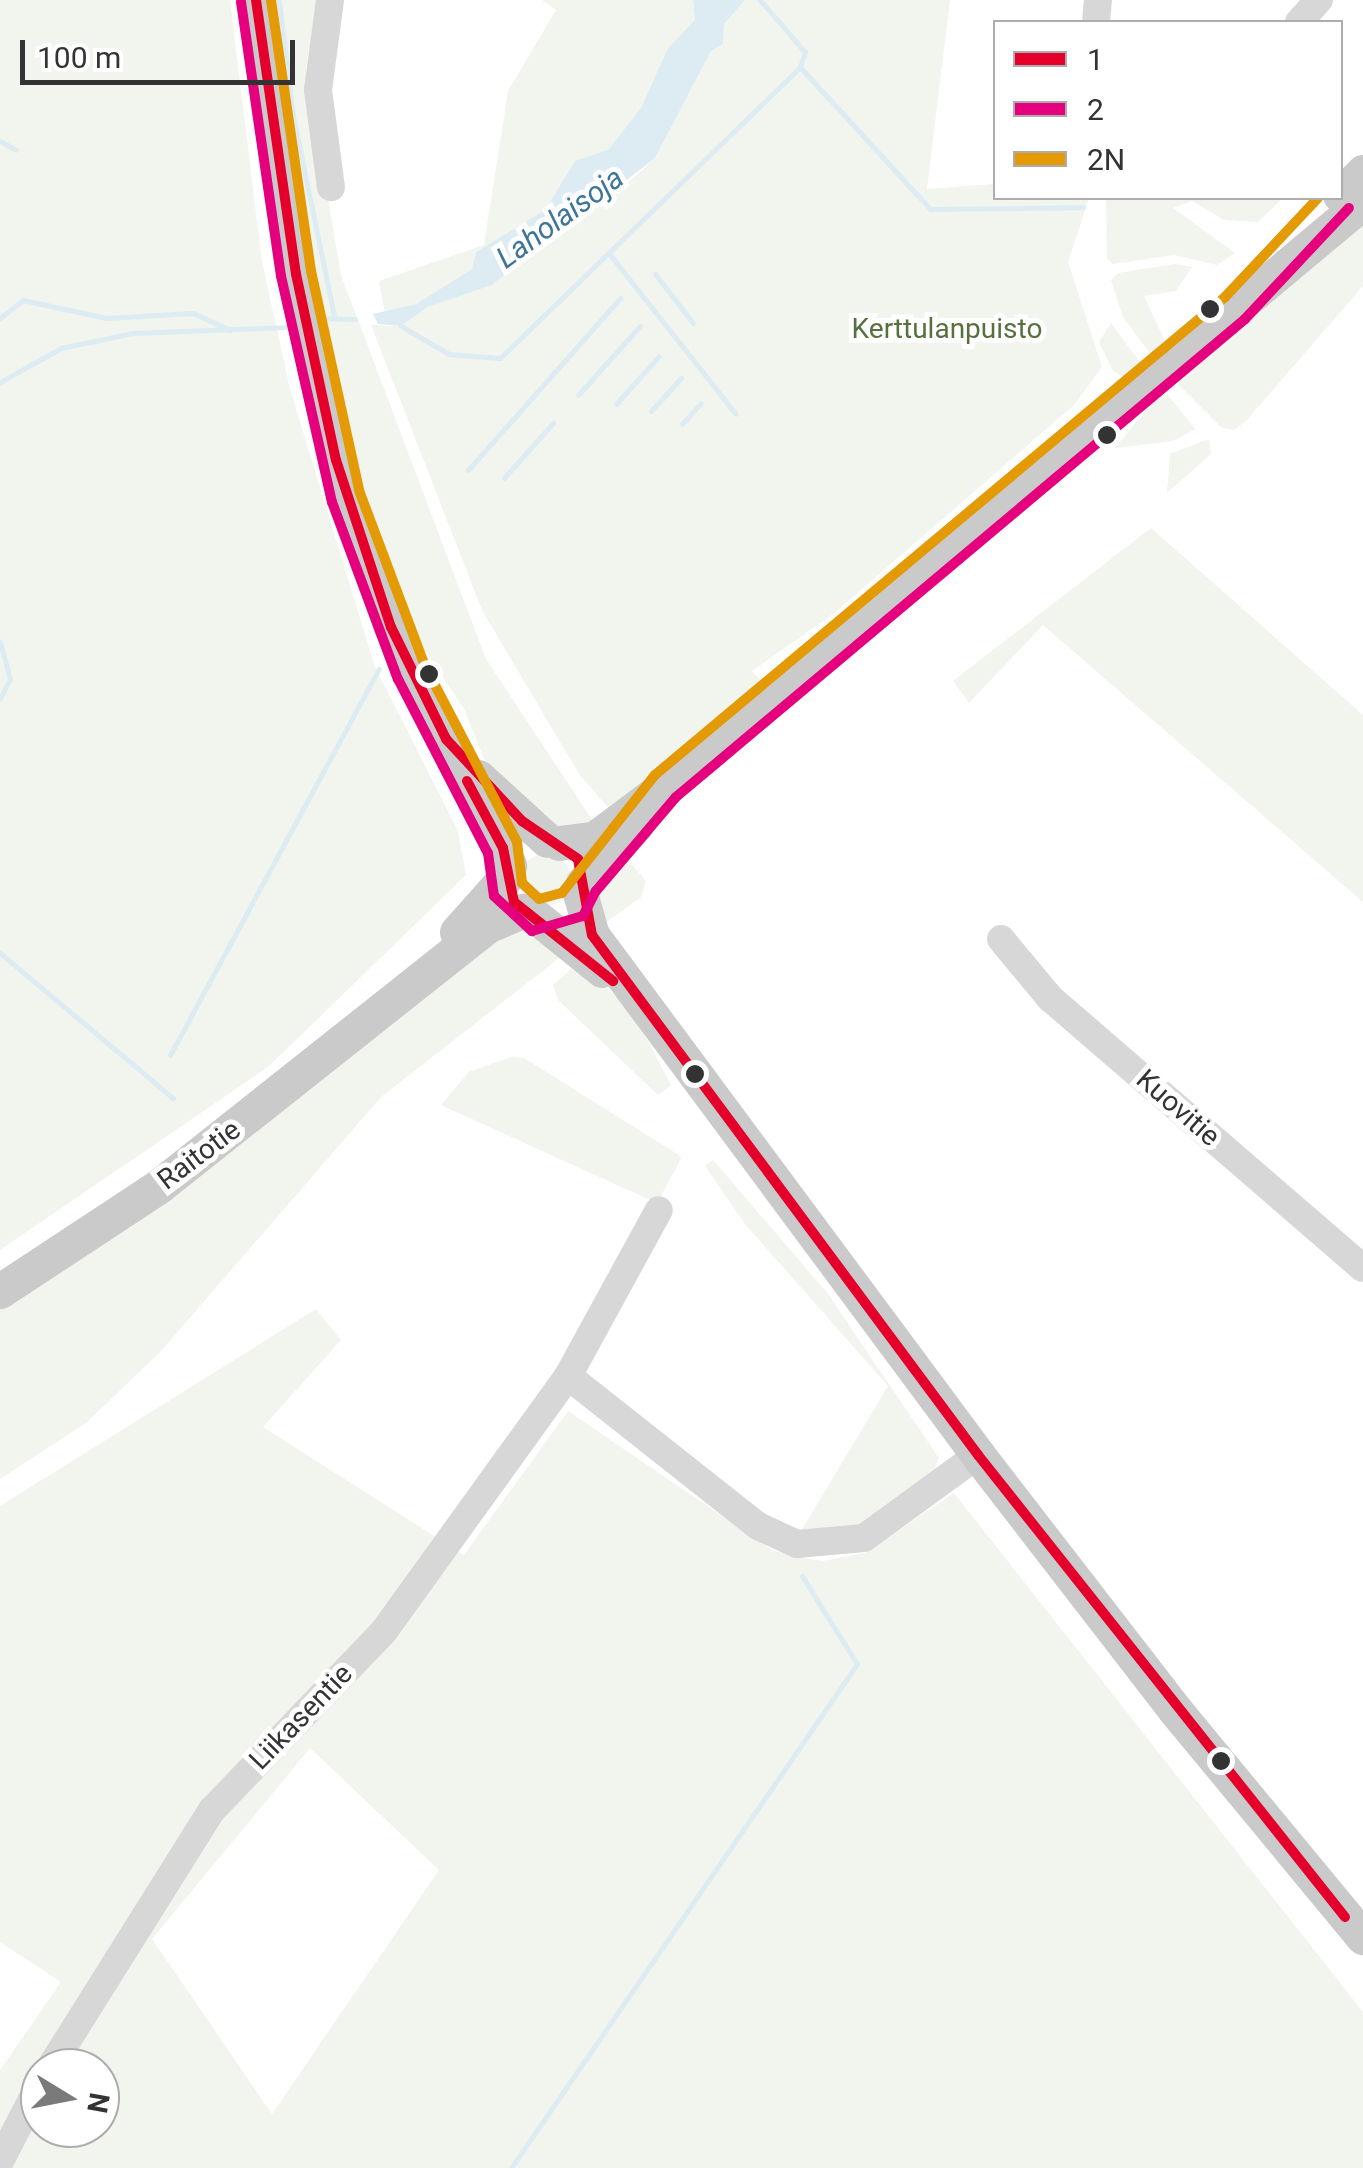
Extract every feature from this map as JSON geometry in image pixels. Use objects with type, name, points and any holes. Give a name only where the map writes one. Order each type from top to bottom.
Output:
[{"type":"main road","points":[[256,0],[296,274],[336,460],[391,627],[529,913],[661,1026]]},
{"type":"main road","points":[[1343,192],[1363,172]]},
{"type":"main road","points":[[1234,308],[1335,200]]},
{"type":"main road","points":[[508,871],[524,846],[594,839],[666,786],[1363,202]]},
{"type":"main road","points":[[446,739],[493,794],[578,859],[592,935],[978,1455],[1357,1919]]},
{"type":"main road","points":[[529,913],[562,913],[666,786]]},
{"type":"main road","name":"Raitotie","points":[[388,1006],[508,871]]},
{"type":"main road","name":"Raitotie","points":[[0,1292],[160,1186],[487,926],[529,913]]},
{"type":"street","points":[[330,0],[318,90],[331,187]]},
{"type":"street","points":[[1301,20],[1320,0]]},
{"type":"street","name":"Kuovitie","points":[[1002,939],[1050,998],[1363,1268]]},
{"type":"street","name":"Liikasentie","points":[[63,2048],[212,1810],[384,1632],[568,1376],[659,1210]]},
{"type":"street","points":[[568,1376],[758,1526],[797,1544],[864,1538],[978,1455]]},
{"type":"street","points":[[0,2161],[20,2122]]},
{"type":"green space","points":[[0,0],[230,0],[262,262],[290,389],[375,667],[458,831],[466,875],[268,1067],[0,1250]]},
{"type":"green space","points":[[270,0],[317,0],[306,68],[341,275],[486,659],[593,821],[582,830],[558,827],[486,764],[464,709],[404,619],[381,557],[331,362],[283,115]]},
{"type":"green space","points":[[542,0],[693,0],[695,20],[668,48],[642,108],[609,149],[575,161],[545,210],[476,252],[472,269],[416,304],[385,314],[379,281],[484,245],[508,91],[556,10]]},
{"type":"green space","name":"Kerttulanpuisto","points":[[745,0],[950,0],[927,189],[993,184],[993,200],[1088,200],[1068,262],[1102,367],[1074,405],[833,614],[752,671],[764,684],[612,812],[579,774],[482,610],[371,325],[401,326],[428,307],[492,285],[629,182],[655,158],[711,51],[723,44],[724,24]]},
{"type":"green space","points":[[1106,200],[1281,200],[1258,222],[1224,220],[1192,201],[1173,208],[1235,253],[1217,265],[1174,255],[1113,264],[1107,259]]},
{"type":"green space","points":[[1363,216],[1363,286],[1246,421],[1234,430],[1221,427],[1171,377]]},
{"type":"green space","points":[[1175,264],[1192,267],[1176,291],[1144,296],[1164,339],[1154,359],[1123,317],[1111,280],[1118,273]]},
{"type":"green space","points":[[1111,323],[1145,369],[1129,381],[1113,371],[1099,342]]},
{"type":"green space","points":[[1163,389],[1195,429],[1173,441],[1115,448]]},
{"type":"green space","points":[[1209,439],[1211,454],[1167,493],[1170,454]]},
{"type":"green space","points":[[1151,528],[1363,715],[1363,902],[1043,625],[969,703],[953,681]]},
{"type":"green space","points":[[545,854],[563,862],[571,880],[563,898],[545,906],[527,898],[519,880],[527,862]]},
{"type":"green space","points":[[624,855],[646,881],[641,897],[601,926],[593,905]]},
{"type":"green space","points":[[512,924],[567,952],[381,1097],[161,1351],[87,1422],[0,1479],[0,1307]]},
{"type":"green space","points":[[579,962],[624,1004],[649,1043],[671,1085],[658,1095],[558,1000],[553,985]]},
{"type":"green space","points":[[511,1057],[524,1058],[682,1157],[657,1203],[441,1105],[469,1072]]},
{"type":"green space","points":[[713,1160],[828,1294],[939,1458],[931,1478],[863,1526],[798,1536],[888,1386],[745,1224],[705,1166]]},
{"type":"green space","points":[[316,1309],[341,1340],[263,1427],[464,1555],[568,1411],[772,1550],[797,1557],[823,1561],[865,1553],[954,1493],[1363,2012],[1363,2168],[0,2168],[0,2070],[61,1982],[0,1942],[0,1506]],"holes":[[[310,1748],[439,1870],[272,2114],[152,1939]]]},
{"type":"water","name":"Laholaisoja","points":[[693,0],[745,0],[724,24],[723,44],[711,51],[655,158],[492,285],[428,307],[401,326],[378,324],[373,314],[416,304],[472,269],[476,252],[545,210],[575,161],[609,149],[641,108],[668,48],[695,20]]},
{"type":"waterway","points":[[279,0],[293,116],[334,315]]},
{"type":"waterway","points":[[401,326],[449,354],[500,358],[800,67],[805,52],[760,0]]},
{"type":"waterway","points":[[800,67],[930,209],[1083,207]]},
{"type":"waterway","points":[[0,141],[16,150]]},
{"type":"waterway","points":[[611,256],[736,414]]},
{"type":"waterway","points":[[655,274],[693,323]]},
{"type":"waterway","points":[[468,470],[620,298]]},
{"type":"waterway","points":[[0,318],[23,300],[106,318],[193,313],[230,330]]},
{"type":"waterway","points":[[321,318],[355,319]]},
{"type":"waterway","points":[[578,395],[640,326]]},
{"type":"waterway","points":[[0,382],[61,348],[132,333],[285,327]]},
{"type":"waterway","points":[[616,404],[659,356]]},
{"type":"waterway","points":[[651,411],[681,378]]},
{"type":"waterway","points":[[682,424],[701,403]]},
{"type":"waterway","points":[[504,478],[553,423]]},
{"type":"waterway","points":[[0,642],[10,679],[0,699]]},
{"type":"waterway","points":[[170,1055],[379,669]]},
{"type":"waterway","points":[[0,953],[173,1098]]},
{"type":"waterway","points":[[511,2168],[857,1664],[802,1576]]},
{"type":"transit line","name":"1","points":[[256,0],[296,274],[336,460],[391,627],[446,739],[522,821],[578,859],[592,935],[978,1455],[1345,1917]]},
{"type":"transit line","name":"2N","points":[[271,0],[311,271],[360,493],[425,666],[517,842],[522,883],[539,899],[562,893],[655,775],[1225,297],[1316,200]]},
{"type":"transit line","name":"2","points":[[241,2],[281,276],[332,502],[398,679],[488,853],[494,896],[532,931],[583,916],[596,891],[676,797],[1245,319],[1349,208]]},
{"type":"transit line","name":"1","points":[[467,781],[503,848],[514,902],[613,981]]}]
